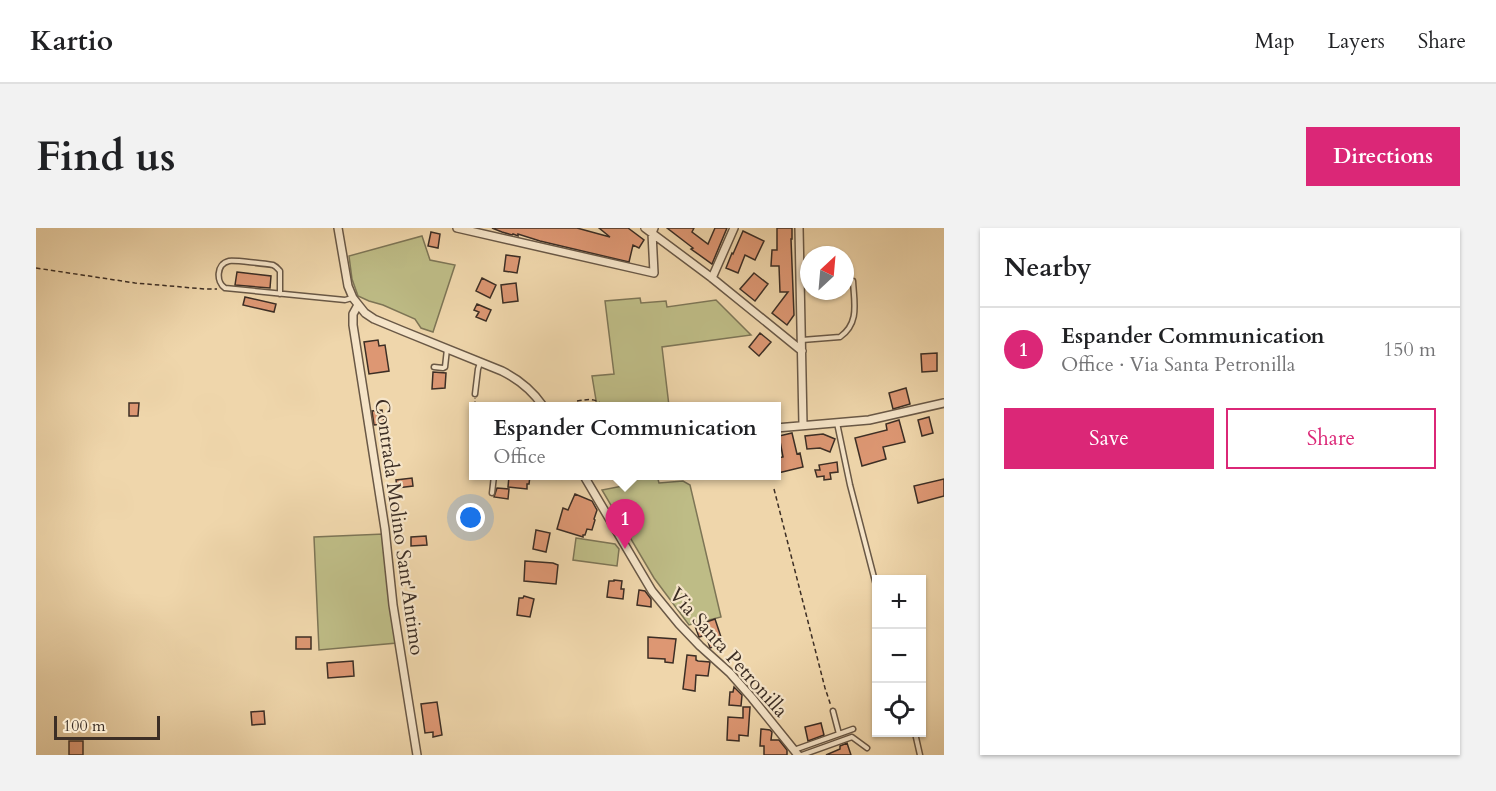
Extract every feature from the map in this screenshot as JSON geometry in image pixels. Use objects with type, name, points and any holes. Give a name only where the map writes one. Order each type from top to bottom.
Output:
[{"type":"street","points":[[338,228],[348,286],[353,298],[365,313],[374,319],[516,378],[527,386],[540,402]]},
{"type":"street","points":[[457,228],[481,231],[654,273],[653,231]]},
{"type":"street","points":[[645,228],[653,231],[802,351]]},
{"type":"street","points":[[712,278],[734,228]]},
{"type":"street","points":[[799,228],[803,425]]},
{"type":"street","name":"Contrada Molino Sant'Antimo","points":[[358,305],[353,314],[353,325],[417,755]]},
{"type":"street","points":[[781,428],[869,420],[944,403]]},
{"type":"street","name":"Via Santa Petronilla","points":[[586,480],[652,591],[700,646],[738,681],[798,753]]},
{"type":"lane","points":[[280,294],[281,278],[276,267],[231,261],[223,264],[219,282],[225,288],[280,294],[345,300],[353,298]]},
{"type":"lane","points":[[802,340],[840,337],[845,333],[855,320],[854,281]]},
{"type":"lane","points":[[434,368],[445,367],[447,349]]},
{"type":"lane","points":[[475,394],[480,362]]},
{"type":"lane","points":[[837,423],[873,575]]},
{"type":"lane","points":[[492,493],[494,480]]},
{"type":"lane","points":[[833,711],[839,734]]},
{"type":"lane","points":[[798,753],[853,729]]},
{"type":"lane","points":[[798,753],[852,736],[867,748]]},
{"type":"lane","points":[[916,737],[920,755]]},
{"type":"path","points":[[36,268],[135,283],[205,289],[225,288]]},
{"type":"path","points":[[475,394],[475,402]]},
{"type":"path","points":[[577,401],[594,399],[600,402]]},
{"type":"path","points":[[774,489],[833,711]]},
{"type":"shaded area","points":[[422,236],[430,260],[455,265],[433,332],[421,328],[415,319],[358,296],[352,279],[349,256]]},
{"type":"shaded area","points":[[640,298],[641,303],[666,301],[667,307],[716,300],[751,335],[662,347],[669,402],[596,402],[592,376],[614,374],[605,301]]},
{"type":"shaded area","points":[[626,480],[658,480],[659,483],[683,481],[690,485],[721,617],[689,625],[654,578],[602,490],[628,485]]},
{"type":"shaded area","points":[[384,534],[397,643],[319,650],[314,537]]},
{"type":"shaded area","points":[[576,538],[615,544],[619,549],[617,566],[573,560]]},
{"type":"building","points":[[492,228],[577,228],[610,237],[599,228],[628,228],[644,240],[639,248],[633,245],[629,262],[518,234],[518,236],[512,235]]},
{"type":"building","points":[[667,228],[694,228],[692,232],[708,244],[715,228],[727,228],[712,264]]},
{"type":"building","points":[[777,228],[792,228],[794,315],[787,325],[772,313],[788,292],[780,292],[779,266],[771,266],[772,250],[777,250]]},
{"type":"building","points":[[743,231],[764,241],[755,260],[745,255],[738,273],[726,268]]},
{"type":"building","points":[[431,232],[440,234],[438,248],[428,246]]},
{"type":"building","points":[[506,255],[520,257],[517,273],[504,271]]},
{"type":"building","points":[[237,272],[271,276],[270,288],[235,285]]},
{"type":"building","points":[[754,273],[768,284],[755,301],[740,289]]},
{"type":"building","points":[[482,278],[496,285],[490,298],[476,291]]},
{"type":"building","points":[[516,283],[518,301],[503,303],[501,285]]},
{"type":"building","points":[[245,297],[276,304],[274,312],[243,305]]},
{"type":"building","points":[[477,304],[491,310],[486,321],[476,317],[479,312],[474,310]]},
{"type":"building","points":[[760,333],[771,342],[759,356],[749,347]]},
{"type":"building","points":[[378,340],[379,346],[385,345],[389,371],[369,374],[364,342]]},
{"type":"building","points":[[937,353],[937,371],[922,372],[921,354]]},
{"type":"building","points":[[433,372],[446,373],[445,388],[432,389]]},
{"type":"building","points":[[906,388],[910,404],[893,409],[889,393]]},
{"type":"building","points":[[129,403],[139,403],[138,416],[129,416]]},
{"type":"building","points":[[382,410],[384,424],[374,425],[372,411]]},
{"type":"building","points":[[929,417],[933,433],[922,436],[918,420]]},
{"type":"building","points":[[899,420],[905,442],[883,447],[886,459],[862,466],[855,438],[887,430],[886,424]]},
{"type":"building","points":[[792,433],[803,467],[781,472],[781,457],[783,457],[781,436]]},
{"type":"building","points":[[823,434],[835,439],[830,452],[820,448],[807,449],[805,436]]},
{"type":"building","points":[[837,462],[838,472],[830,473],[831,479],[824,480],[824,476],[817,477],[815,470],[820,470],[819,465]]},
{"type":"building","points":[[412,478],[413,486],[397,488],[396,480]]},
{"type":"building","points":[[944,479],[944,496],[918,503],[914,486]]},
{"type":"building","points":[[509,480],[530,480],[527,489],[508,487]]},
{"type":"building","points":[[497,488],[509,489],[508,499],[494,497]]},
{"type":"building","points":[[575,494],[592,501],[597,510],[592,530],[587,529],[583,537],[557,529],[563,508],[568,510]]},
{"type":"building","points":[[536,530],[550,533],[546,552],[533,549]]},
{"type":"building","points":[[426,536],[427,545],[411,546],[411,537]]},
{"type":"building","points":[[525,561],[558,565],[556,584],[524,581]]},
{"type":"building","points":[[609,581],[622,581],[623,599],[607,597]]},
{"type":"building","points":[[639,590],[645,591],[651,599],[651,607],[637,605]]},
{"type":"building","points":[[524,596],[534,599],[530,617],[517,615],[519,598]]},
{"type":"building","points":[[715,619],[723,643],[710,648],[706,635],[699,637],[695,626]]},
{"type":"building","points":[[296,637],[311,637],[311,649],[296,649]]},
{"type":"building","points":[[648,637],[676,639],[673,663],[665,662],[665,659],[648,658]]},
{"type":"building","points":[[687,655],[696,656],[698,661],[710,662],[708,676],[696,675],[695,691],[683,689]]},
{"type":"building","points":[[353,661],[354,676],[328,678],[327,663]]},
{"type":"building","points":[[734,687],[742,695],[741,706],[729,705],[730,692],[733,692]]},
{"type":"building","points":[[437,702],[442,735],[433,737],[433,732],[425,733],[421,704]]},
{"type":"building","points":[[743,707],[750,707],[748,736],[739,735],[739,741],[727,740],[728,717],[743,718]]},
{"type":"building","points":[[264,711],[265,724],[252,725],[251,712]]},
{"type":"building","points":[[821,723],[824,735],[808,741],[805,727]]},
{"type":"building","points":[[761,729],[772,732],[771,740],[779,740],[787,750],[787,755],[764,755],[764,746],[760,746]]},
{"type":"building","points":[[69,741],[83,741],[83,755],[69,755]]},
{"type":"building","points":[[847,743],[851,755],[826,755],[840,749],[840,746]]},
{"type":"place","name":"Espander Communication","points":[[625,549]]}]
